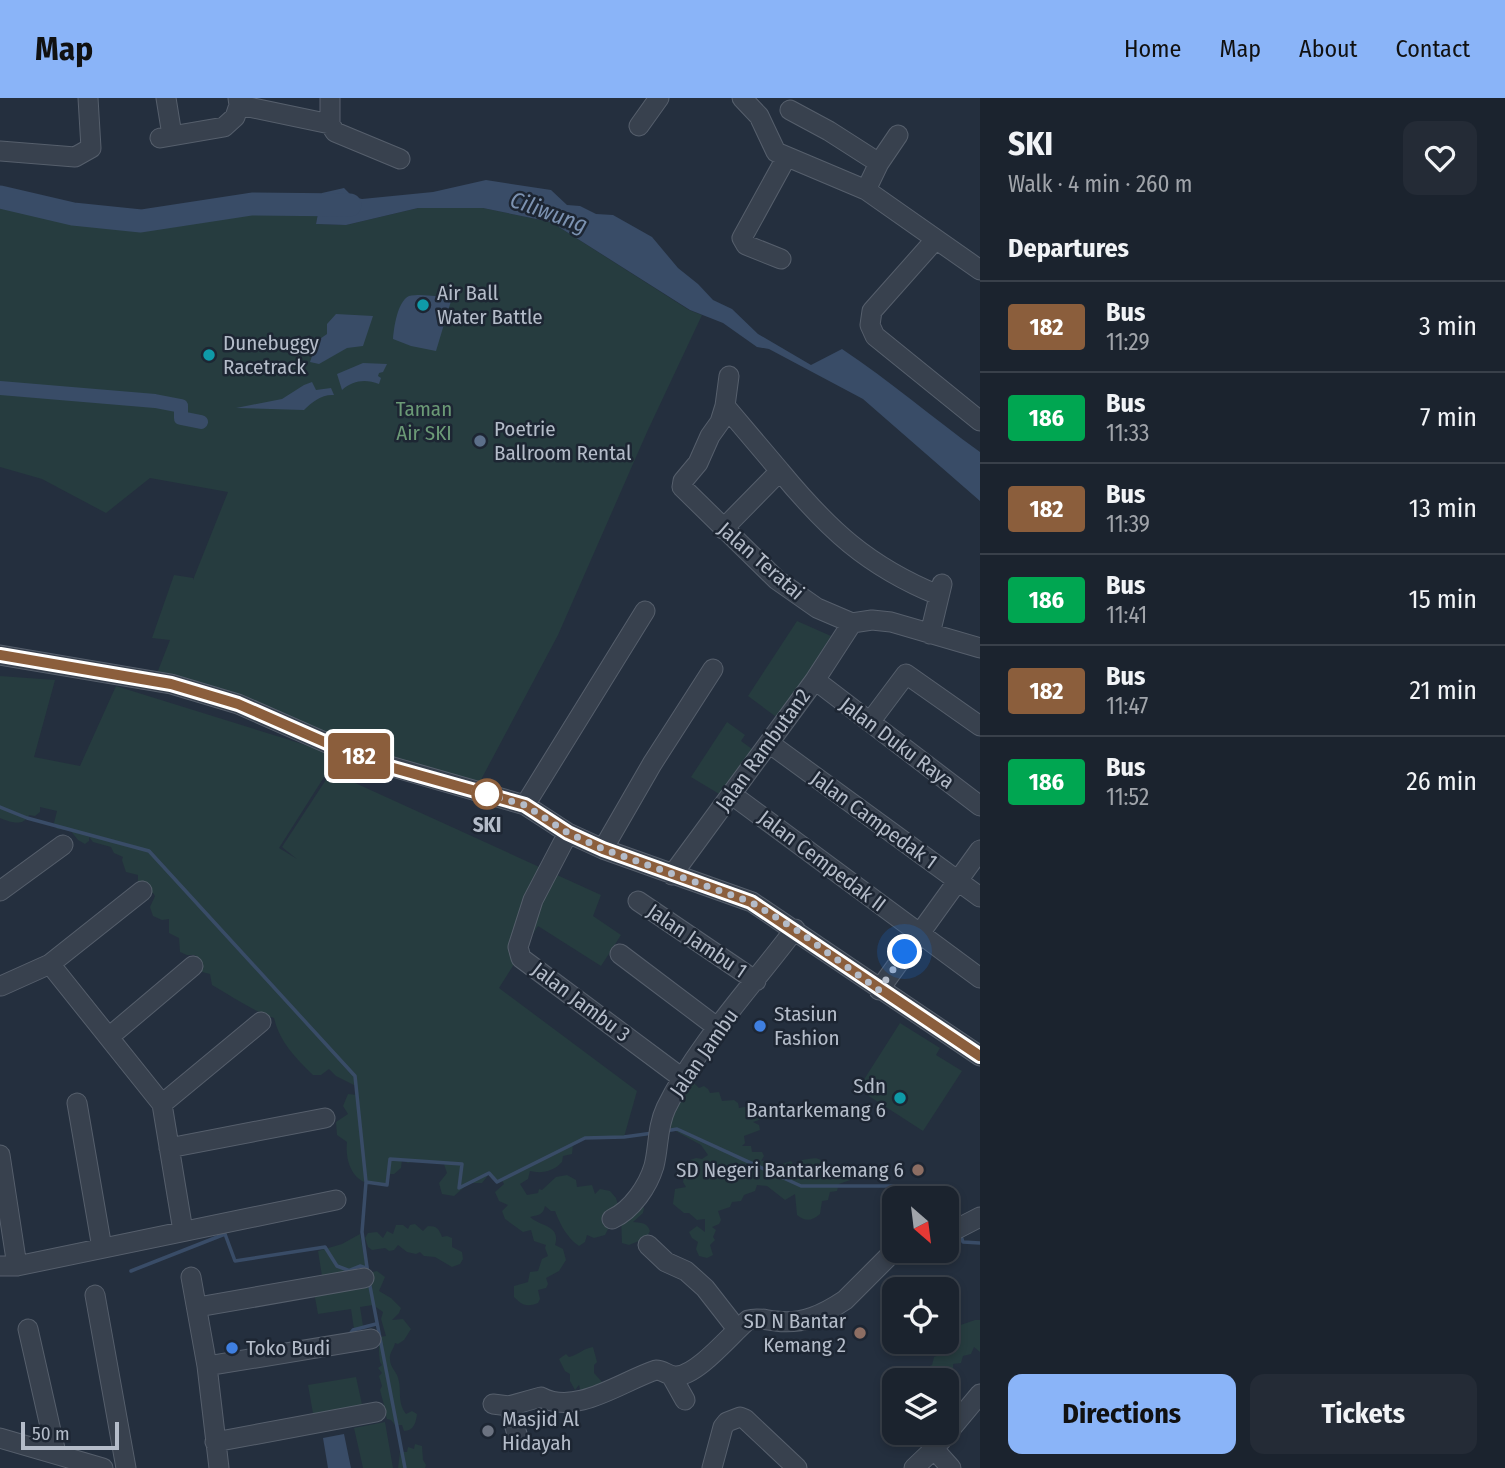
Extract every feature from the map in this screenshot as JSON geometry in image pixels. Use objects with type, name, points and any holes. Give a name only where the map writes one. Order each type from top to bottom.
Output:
[{"type":"street","points":[[0,151],[75,157],[84,153],[91,148],[92,137],[88,98]]},
{"type":"street","points":[[166,98],[166,137],[224,127],[235,117],[238,102],[330,124]]},
{"type":"street","points":[[330,98],[330,124],[335,132],[400,159]]},
{"type":"street","points":[[639,126],[659,98]]},
{"type":"street","points":[[742,98],[760,116],[776,152],[866,190],[980,270]]},
{"type":"street","points":[[790,110],[880,163]]},
{"type":"street","points":[[866,190],[898,135]]},
{"type":"street","points":[[781,259],[746,245],[742,238],[786,158]]},
{"type":"street","points":[[935,240],[872,311],[871,330],[980,421]]},
{"type":"street","points":[[729,376],[725,406],[811,509],[867,557],[894,576],[940,589],[930,634]]},
{"type":"street","name":"Jalan Teratai","points":[[725,406],[720,422],[710,436],[698,463],[683,481],[682,487],[723,529],[777,580],[817,608],[852,623],[872,620],[891,622],[980,649]]},
{"type":"street","points":[[723,529],[780,471]]},
{"type":"street","points":[[525,805],[645,611]]},
{"type":"street","name":"Jalan Rambutan2","points":[[672,875],[815,680],[852,623]]},
{"type":"street","points":[[0,655],[171,684],[238,704],[379,764],[525,805],[568,833],[603,849],[751,902],[795,929],[879,990],[980,1056]]},
{"type":"street","points":[[603,849],[652,764],[713,669]]},
{"type":"street","points":[[870,722],[906,674],[980,726]]},
{"type":"street","name":"Jalan Duku Raya","points":[[815,680],[980,806]]},
{"type":"street","name":"Jalan Campedak 1","points":[[769,743],[980,897]]},
{"type":"street","name":"Jalan Cempedak II","points":[[731,794],[980,978]]},
{"type":"street","name":"Jalan Jambu 3","points":[[568,833],[533,900],[518,947],[521,958],[682,1078]]},
{"type":"street","points":[[0,891],[63,845]]},
{"type":"street","points":[[879,990],[980,850]]},
{"type":"street","points":[[0,985],[50,964],[142,891]]},
{"type":"street","name":"Jalan Jambu 1","points":[[638,901],[756,981]]},
{"type":"street","name":"Jalan Jambu","points":[[612,1219],[623,1214],[644,1188],[654,1164],[657,1137],[665,1110],[682,1078],[795,929]]},
{"type":"street","points":[[620,954],[718,1028]]},
{"type":"street","points":[[50,964],[162,1104],[183,1231]]},
{"type":"street","points":[[109,1037],[193,966]]},
{"type":"street","points":[[162,1104],[261,1022]]},
{"type":"street","points":[[77,1103],[102,1248]]},
{"type":"street","points":[[169,1148],[325,1118]]},
{"type":"street","points":[[1,1167],[9,1266],[336,1200]]},
{"type":"street","points":[[959,1228],[980,1217]]},
{"type":"street","points":[[648,1245],[666,1262],[686,1271],[705,1288],[737,1329]]},
{"type":"street","points":[[671,1375],[680,1375],[693,1368],[716,1351],[748,1320],[754,1318],[804,1321],[826,1311],[845,1300],[882,1263]]},
{"type":"street","points":[[191,1277],[208,1366],[219,1468]]},
{"type":"street","points":[[198,1307],[364,1278]]},
{"type":"street","points":[[94,1295],[127,1468]]},
{"type":"street","points":[[28,1329],[56,1453]]},
{"type":"street","points":[[208,1366],[371,1339]]},
{"type":"street","points":[[519,1441],[501,1405],[541,1397],[555,1403],[584,1398],[656,1370],[663,1370],[671,1375],[685,1400]]},
{"type":"street","points":[[914,1468],[934,1449],[980,1394]]},
{"type":"street","points":[[215,1442],[376,1412]]},
{"type":"street","points":[[712,1468],[723,1427],[727,1422],[740,1417],[797,1468]]},
{"type":"street","points":[[0,1438],[103,1468]]},
{"type":"street","points":[[934,1449],[951,1468]]},
{"type":"green space","name":"Taman Air SKI","points":[[0,197],[138,222],[256,204],[320,205],[316,224],[346,225],[418,208],[483,208],[551,222],[689,310],[702,315],[647,432],[558,635],[475,791],[154,681],[170,640],[152,638],[174,575],[193,580],[228,492],[150,478],[106,513],[42,479],[0,467]]},
{"type":"green space","points":[[797,621],[831,636],[779,719],[748,696]]},
{"type":"green space","points":[[0,676],[55,680],[34,757],[80,766],[116,686],[338,755],[279,848],[297,859],[282,847],[331,772],[601,895],[593,916],[621,935],[601,966],[538,926],[499,988],[637,1091],[624,1137],[585,1138],[573,1144],[572,1154],[563,1156],[562,1162],[555,1168],[543,1172],[530,1171],[528,1179],[520,1184],[527,1195],[538,1193],[539,1189],[542,1190],[556,1177],[567,1175],[576,1180],[577,1187],[592,1185],[595,1194],[600,1189],[610,1191],[618,1205],[629,1198],[638,1199],[644,1208],[643,1213],[633,1222],[647,1226],[650,1231],[646,1238],[629,1245],[622,1243],[621,1218],[611,1223],[605,1235],[594,1238],[587,1235],[585,1242],[579,1246],[564,1230],[555,1211],[545,1206],[541,1213],[530,1217],[553,1230],[555,1245],[563,1249],[566,1260],[559,1271],[546,1278],[546,1288],[538,1290],[538,1303],[525,1305],[514,1297],[514,1286],[528,1282],[530,1272],[538,1271],[542,1259],[548,1256],[546,1245],[534,1241],[531,1230],[523,1232],[505,1219],[502,1211],[508,1205],[499,1201],[495,1192],[504,1184],[502,1180],[497,1182],[489,1174],[482,1183],[469,1183],[454,1196],[442,1194],[439,1183],[447,1173],[444,1164],[446,1162],[416,1160],[408,1163],[402,1160],[401,1168],[394,1174],[389,1174],[387,1185],[370,1184],[358,1178],[348,1162],[347,1142],[337,1135],[336,1122],[348,1114],[343,1106],[348,1094],[357,1095],[356,1086],[336,1076],[329,1069],[321,1075],[313,1075],[284,1043],[274,1018],[212,985],[210,974],[202,972],[199,959],[195,955],[180,952],[179,938],[169,933],[169,919],[162,920],[153,916],[150,907],[155,896],[153,893],[146,894],[138,884],[138,875],[126,872],[123,857],[114,853],[111,847],[93,842],[89,837],[85,844],[70,830],[57,829],[54,823],[57,811],[40,807],[40,812],[35,816],[29,815],[20,822],[0,818]]},
{"type":"green space","points":[[727,722],[745,735],[741,741],[752,749],[721,795],[691,777]]},
{"type":"green space","points":[[900,1023],[940,1048],[936,1055],[962,1071],[923,1131],[858,1089]]},
{"type":"green space","points":[[694,1083],[699,1088],[704,1086],[710,1093],[719,1092],[722,1101],[734,1100],[739,1108],[755,1105],[765,1109],[765,1118],[753,1122],[759,1125],[760,1130],[744,1136],[745,1143],[742,1146],[751,1146],[752,1152],[762,1152],[764,1156],[761,1161],[773,1161],[779,1165],[791,1161],[797,1168],[802,1160],[812,1158],[824,1164],[835,1164],[839,1172],[846,1169],[855,1174],[853,1179],[839,1184],[837,1191],[830,1192],[828,1200],[822,1201],[820,1214],[808,1220],[797,1215],[795,1194],[785,1200],[767,1186],[757,1185],[755,1191],[744,1195],[741,1201],[732,1202],[730,1207],[718,1211],[721,1220],[712,1227],[716,1230],[713,1237],[715,1240],[710,1245],[713,1255],[707,1258],[699,1256],[696,1249],[698,1242],[689,1232],[697,1226],[705,1232],[705,1219],[697,1220],[673,1204],[675,1189],[686,1187],[684,1177],[696,1173],[690,1166],[690,1160],[702,1159],[708,1155],[701,1145],[661,1123],[688,1084]]},
{"type":"green space","points":[[415,1224],[423,1231],[428,1226],[434,1227],[442,1237],[452,1238],[452,1247],[462,1252],[463,1259],[460,1264],[452,1267],[420,1252],[407,1252],[398,1245],[389,1251],[385,1248],[372,1250],[368,1247],[365,1238],[368,1233],[377,1232],[383,1238],[387,1231],[393,1234],[396,1225],[403,1225],[408,1229]]},
{"type":"green space","points":[[360,1234],[366,1268],[360,1266],[348,1273],[322,1276],[318,1251],[342,1244]]},
{"type":"green space","points":[[377,1271],[385,1277],[379,1291],[401,1308],[392,1320],[403,1319],[411,1329],[404,1340],[395,1343],[390,1357],[399,1380],[403,1409],[406,1414],[412,1411],[417,1414],[414,1426],[407,1431],[404,1431],[402,1425],[395,1425],[387,1419],[385,1413],[371,1415],[374,1408],[384,1405],[379,1376],[382,1373],[378,1368],[382,1365],[379,1353],[380,1337],[386,1336],[381,1319],[383,1312],[373,1305],[360,1307],[363,1326],[354,1329],[351,1309],[318,1314],[314,1292],[369,1282],[371,1287],[368,1273]]},
{"type":"green space","points":[[980,1320],[980,1352],[974,1347],[971,1354],[963,1356],[961,1363],[953,1364],[953,1368],[925,1368],[932,1365],[934,1357],[941,1354],[959,1354],[959,1326]]},
{"type":"green space","points":[[593,1347],[597,1362],[594,1365],[594,1373],[602,1382],[601,1389],[581,1393],[579,1385],[575,1390],[570,1374],[565,1371],[559,1359],[566,1354],[569,1357]]},
{"type":"green space","points":[[356,1377],[363,1409],[314,1419],[308,1385]]},
{"type":"green space","points":[[385,1422],[393,1468],[363,1468],[354,1428]]},
{"type":"green space","points":[[415,1444],[422,1446],[425,1468],[398,1468],[400,1452],[407,1452],[408,1447],[414,1449]]},
{"type":"water","points":[[486,180],[551,190],[567,205],[580,206],[596,214],[613,215],[652,237],[678,268],[713,300],[732,309],[758,334],[811,365],[842,349],[980,452],[980,501],[863,399],[769,349],[757,347],[723,323],[690,310],[551,222],[483,208],[418,208],[346,225],[316,224],[322,193],[344,188],[353,197],[362,199],[433,192]]},
{"type":"water","points":[[421,295],[451,301],[436,351],[393,339],[397,316],[405,299]]},
{"type":"water","points":[[336,314],[373,316],[363,346],[347,348],[319,364],[310,362],[317,341],[327,334],[327,324]]},
{"type":"water","points":[[363,363],[387,364],[383,372],[379,373],[379,384],[360,381],[342,390],[337,374]]},
{"type":"water","points":[[312,382],[316,390],[331,388],[334,395],[321,397],[304,410],[236,408],[282,399]]},
{"type":"water","points":[[344,1434],[351,1468],[328,1468],[323,1438]]},
{"type":"waterway","name":"Ciliwung","points":[[0,197],[73,214],[141,221],[252,204],[350,205]]},
{"type":"waterway","points":[[0,388],[155,401],[181,406],[181,418],[201,422]]},
{"type":"waterway","points":[[0,807],[27,818],[149,851],[355,1076],[366,1182],[362,1232],[368,1274]]},
{"type":"waterway","points":[[665,1131],[677,1129],[801,1186],[882,1186]]},
{"type":"waterway","points":[[366,1182],[387,1185],[390,1159],[462,1164],[459,1188],[489,1173],[497,1182],[585,1138],[653,1133]]},
{"type":"waterway","points":[[131,1271],[225,1234],[235,1261],[325,1247],[337,1266],[350,1271]]},
{"type":"waterway","points":[[961,1236],[963,1242],[980,1243]]},
{"type":"waterway","points":[[350,1270],[360,1266],[366,1268]]},
{"type":"waterway","points":[[369,1281],[405,1468]]},
{"type":"waterway","points":[[349,1335],[353,1330],[376,1324]]},
{"type":"bus line","name":"182","points":[[0,655],[171,684],[238,704],[379,764],[525,805],[568,833],[603,849],[751,902],[795,929],[879,990],[980,1056]]},
{"type":"place","name":"Air Ball Water Battle","points":[[423,305]]},
{"type":"place","name":"Dunebuggy Racetrack","points":[[209,355]]},
{"type":"place","name":"Poetrie Ballroom Rental","points":[[480,441]]},
{"type":"place","name":"SKI","points":[[487,794]]},
{"type":"place","name":"Stasiun Fashion","points":[[760,1026]]},
{"type":"place","name":"Sdn Bantarkemang 6","points":[[900,1098]]},
{"type":"place","name":"SD Negeri Bantarkemang 6","points":[[918,1170]]},
{"type":"place","name":"SD N Bantar Kemang 2","points":[[860,1333]]},
{"type":"place","name":"Toko Budi","points":[[232,1348]]},
{"type":"place","name":"Masjid Al Hidayah","points":[[488,1431]]},
{"type":"route","points":[[487,794],[475,791],[525,805],[568,833],[603,849],[751,902],[795,929],[879,990],[905,952]]}]
